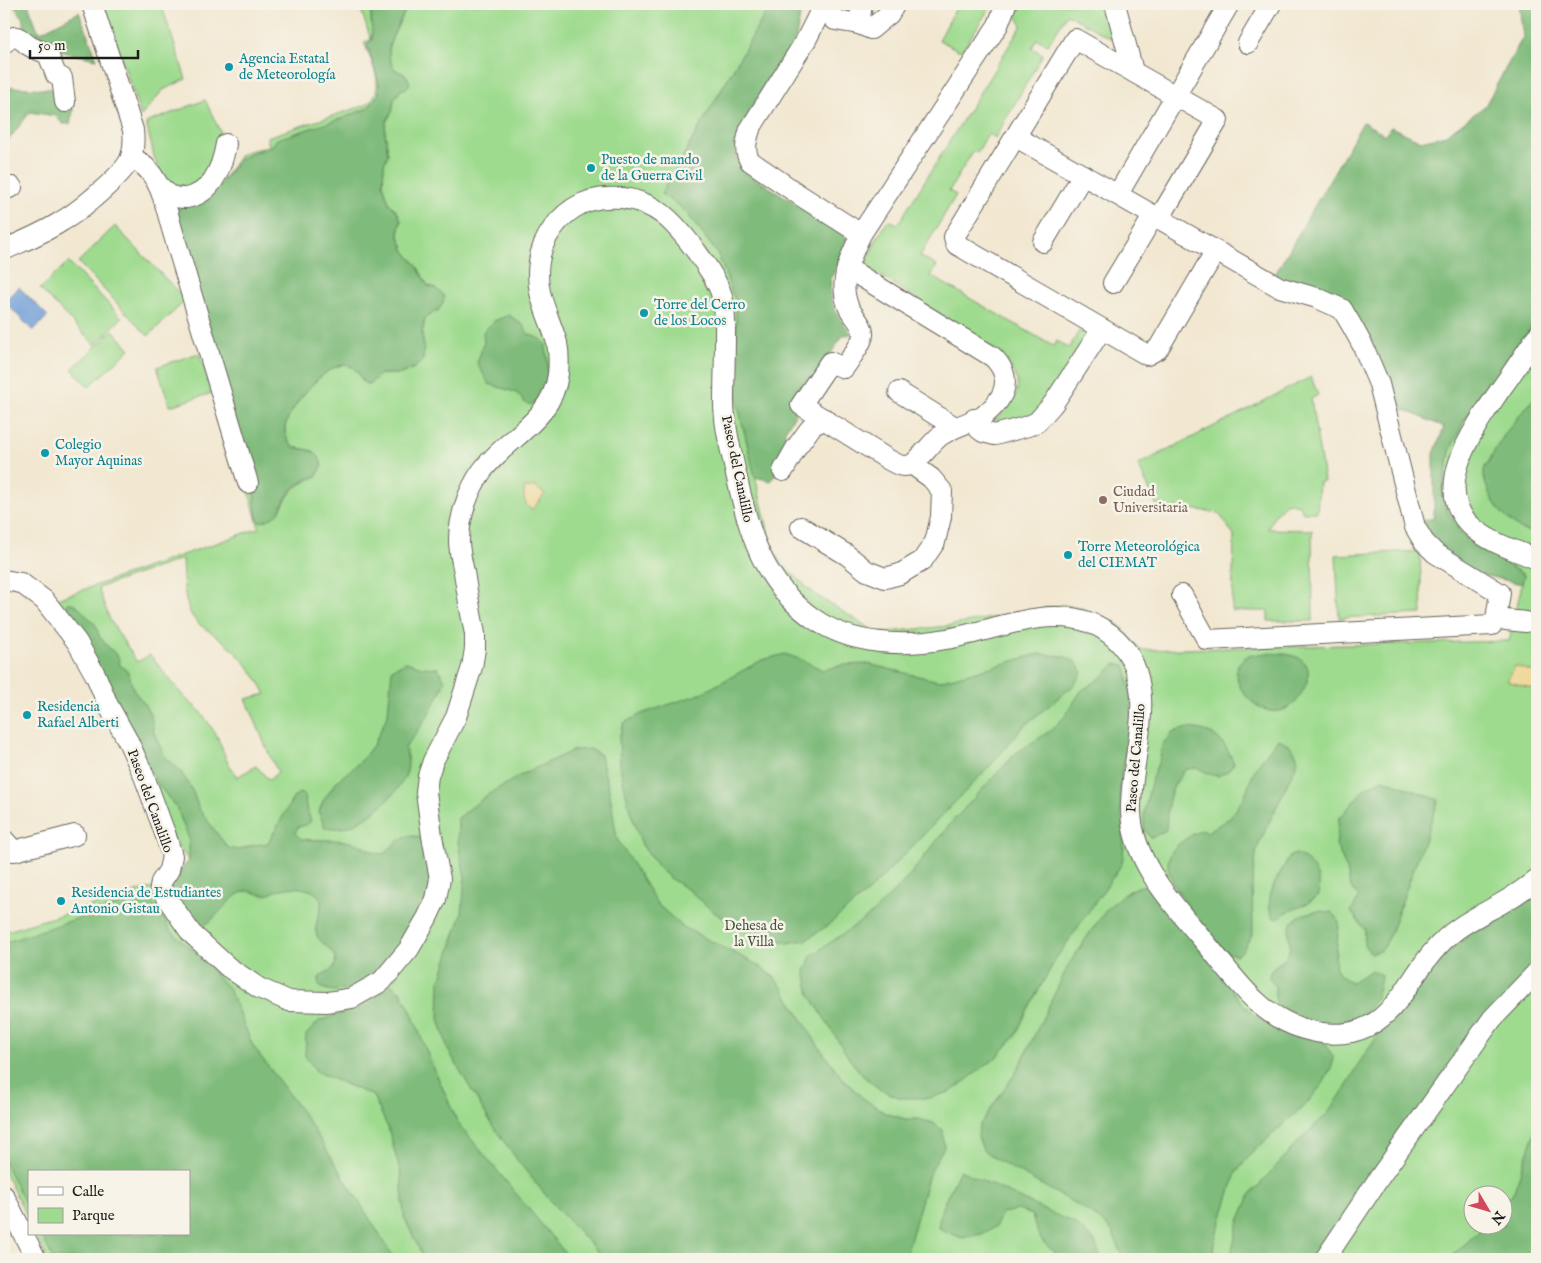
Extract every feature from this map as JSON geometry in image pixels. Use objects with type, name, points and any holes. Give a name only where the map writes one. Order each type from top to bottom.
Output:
[{"type":"street","points":[[4,250],[63,221],[105,188],[124,169],[131,157],[134,140],[133,130],[92,4]]},
{"type":"street","points":[[859,24],[862,4]]},
{"type":"street","points":[[862,234],[750,161],[746,155],[746,143],[750,128],[806,40],[823,5],[835,20],[859,24],[871,29],[889,14],[895,4]]},
{"type":"street","points":[[847,268],[993,357],[1001,365],[1004,373],[1005,384],[1002,395],[986,414],[955,427],[941,436],[927,448],[913,465],[902,467],[801,405],[830,362],[844,368],[863,335],[862,328],[848,306],[844,285],[847,268],[862,234],[998,25],[1006,4]]},
{"type":"street","points":[[1115,4],[1133,71]]},
{"type":"street","points":[[1118,194],[1229,4]]},
{"type":"street","points":[[1248,43],[1271,4]]},
{"type":"street","points":[[4,43],[11,37],[16,36],[29,46],[48,54],[56,75],[62,78],[65,102]]},
{"type":"street","points":[[1113,284],[1218,120],[1075,39],[954,237],[956,244],[1147,355],[1158,349],[1215,252]]},
{"type":"street","points":[[1016,137],[1279,287],[1317,298],[1342,309],[1363,346],[1379,384],[1415,526],[1424,542],[1435,553],[1500,593],[1496,619],[1492,625],[1207,640],[1182,595]]},
{"type":"street","points":[[158,185],[170,195],[182,198],[194,196],[204,190],[218,173],[226,144]]},
{"type":"street","points":[[131,157],[148,167],[164,200],[248,482]]},
{"type":"street","points":[[1043,242],[1083,175]]},
{"type":"street","name":"Paseo del Canalillo","points":[[4,580],[21,583],[44,600],[77,642],[96,676],[108,705],[128,741],[144,776],[172,856],[169,870],[161,882],[160,888],[191,933],[228,967],[260,988],[289,1001],[328,1002],[352,998],[382,981],[409,949],[427,918],[436,899],[440,879],[426,792],[428,776],[433,761],[456,716],[472,666],[475,649],[475,634],[459,542],[462,517],[479,475],[547,406],[554,395],[557,382],[559,356],[539,288],[538,262],[554,226],[568,211],[588,201],[603,197],[638,200],[654,207],[682,233],[715,280],[722,295],[725,312],[724,403],[727,431],[749,529],[756,548],[784,591],[808,615],[832,630],[884,643],[940,640],[1017,622],[1060,616],[1086,622],[1108,633],[1127,652],[1133,664],[1141,692],[1142,710],[1132,787],[1131,817],[1134,834],[1147,867],[1168,897],[1251,997],[1263,1008],[1293,1026],[1314,1032],[1352,1033],[1369,1026],[1377,1022],[1393,1007],[1439,944],[1456,929],[1509,899],[1537,879]]},
{"type":"street","points":[[974,419],[979,429],[995,435],[1037,422],[1053,404],[1102,329]]},
{"type":"street","points":[[1537,336],[1468,439],[1459,460],[1454,490],[1457,504],[1463,516],[1481,534],[1537,559]]},
{"type":"street","points":[[898,392],[955,427]]},
{"type":"street","points":[[783,471],[796,448],[812,426],[826,419]]},
{"type":"street","points":[[801,527],[847,555],[867,571],[885,578],[900,574],[922,561],[935,542],[941,517],[942,491],[931,478],[913,465]]},
{"type":"street","points":[[1496,619],[1526,622]]},
{"type":"street","points":[[4,840],[14,851],[75,835]]},
{"type":"street","points":[[1325,1259],[1378,1178],[1492,1020],[1537,972]]},
{"type":"street","points":[[4,1196],[9,1221],[36,1259]]},
{"type":"green space","points":[[12,4],[28,4],[39,33],[79,12],[97,59],[43,47],[27,33],[22,17]]},
{"type":"green space","points":[[103,4],[161,4],[186,79],[163,90],[141,116]]},
{"type":"green space","name":"Dehesa de la Villa","points":[[359,4],[367,4],[371,14],[372,41],[367,44],[379,83],[379,94],[368,108],[238,160],[217,189],[257,518],[279,512],[294,490],[317,476],[314,451],[293,447],[285,432],[288,418],[309,388],[327,372],[345,365],[354,369],[364,383],[380,374],[401,374],[424,348],[422,334],[425,317],[439,310],[436,288],[428,286],[417,266],[405,251],[399,237],[401,221],[397,211],[389,204],[383,184],[384,164],[388,154],[385,132],[386,122],[392,112],[394,99],[408,77],[394,69],[390,62],[390,45],[407,4],[771,4],[661,194],[678,205],[689,216],[718,254],[736,303],[737,401],[772,547],[781,563],[813,593],[877,633],[948,626],[1062,605],[1081,608],[1118,624],[1141,650],[1509,641],[1524,575],[1461,534],[1448,513],[1443,490],[1450,451],[1464,420],[1537,319],[1537,1259],[48,1259],[36,1236],[190,1236],[190,1170],[28,1170],[28,1219],[4,1171],[4,932],[146,889],[170,888],[175,877],[189,861],[174,841],[52,602],[259,528],[170,210],[225,177],[240,155],[269,146],[267,137],[366,105],[373,99],[376,91],[377,84],[374,67],[364,42],[371,40]],"holes":[[[182,559],[185,593],[192,617],[235,652],[247,665],[266,694],[246,699],[278,772],[269,780],[256,766],[237,777],[227,761],[217,736],[199,710],[185,698],[150,655],[137,662],[110,620],[98,588]]]},
{"type":"green space","points":[[367,4],[407,4],[393,35],[389,53],[394,69],[406,76],[410,83],[394,99],[392,112],[386,122],[385,132],[388,154],[384,164],[383,184],[389,203],[397,211],[401,221],[399,237],[405,251],[417,266],[428,286],[436,288],[444,296],[444,300],[438,310],[425,318],[422,334],[423,360],[416,367],[401,374],[380,374],[370,384],[364,383],[356,371],[345,365],[327,372],[309,388],[293,409],[285,427],[285,433],[293,447],[312,451],[318,456],[322,466],[317,476],[302,482],[293,489],[280,511],[274,517],[261,522],[257,519],[253,482],[175,211],[217,189],[238,160],[254,152],[271,147],[277,139],[368,108],[379,94],[379,83],[367,44],[372,40],[371,14]]},
{"type":"green space","points":[[771,4],[802,4],[795,43],[738,137],[736,158],[740,166],[749,175],[845,233],[845,251],[834,271],[830,293],[834,308],[842,322],[853,334],[843,335],[798,403],[794,416],[784,432],[792,440],[771,481],[755,477],[737,401],[736,303],[718,254],[689,216],[678,205],[661,194]]},
{"type":"green space","points":[[966,4],[992,4],[960,51],[939,40],[956,8]]},
{"type":"green space","points":[[1024,4],[1089,4],[1095,6],[1106,15],[1114,35],[1112,39],[1067,14],[1048,45],[1037,39],[1032,48],[1043,54],[995,138],[988,134],[977,153],[973,151],[949,191],[956,195],[920,256],[937,266],[931,276],[1053,346],[1057,341],[1069,348],[1079,331],[1088,336],[1040,413],[1000,425],[992,423],[1010,404],[1017,388],[1017,380],[1007,362],[997,351],[872,270],[868,266],[867,261],[876,240],[888,220],[898,224],[1022,25],[1015,15]]},
{"type":"green space","points":[[1519,4],[1537,4],[1537,319],[1464,420],[1450,451],[1443,490],[1448,513],[1461,534],[1524,575],[1522,584],[1478,574],[1438,551],[1421,521],[1434,518],[1434,454],[1444,427],[1402,409],[1389,399],[1337,297],[1273,278],[1363,122],[1385,135],[1391,127],[1421,141],[1446,135],[1485,106],[1523,37]]},
{"type":"green space","points":[[9,87],[70,90],[73,111],[70,124],[63,124],[56,116],[30,112],[4,146],[4,94]]},
{"type":"green space","points":[[205,100],[229,150],[198,190],[166,187],[155,160],[146,123]]},
{"type":"green space","points":[[115,226],[186,300],[148,336],[78,262]]},
{"type":"green space","points":[[68,262],[122,318],[95,345],[40,289]]},
{"type":"green space","points":[[509,315],[524,326],[528,334],[541,339],[546,345],[548,365],[547,386],[541,397],[531,405],[524,402],[517,393],[489,384],[477,363],[484,343],[483,332],[494,321]]},
{"type":"green space","points":[[113,330],[130,349],[89,387],[72,369]]},
{"type":"green space","points":[[199,353],[212,393],[170,406],[157,367]]},
{"type":"green space","points":[[1311,377],[1318,395],[1311,399],[1324,481],[1319,482],[1317,512],[1302,512],[1301,506],[1287,502],[1274,516],[1268,529],[1312,530],[1313,621],[1268,621],[1268,611],[1232,611],[1234,536],[1219,513],[1183,508],[1158,508],[1138,465]]},
{"type":"green space","points":[[1537,395],[1537,530],[1528,532],[1517,527],[1499,509],[1485,483],[1484,471],[1505,434]]},
{"type":"green space","points":[[1420,551],[1422,614],[1339,618],[1336,555]]},
{"type":"green space","points":[[67,603],[72,603],[78,607],[96,625],[99,636],[118,656],[120,665],[128,672],[134,691],[151,716],[154,733],[166,759],[180,770],[192,790],[199,809],[228,848],[239,850],[249,846],[268,843],[293,798],[299,793],[305,795],[306,807],[311,821],[306,825],[298,827],[295,833],[301,839],[348,841],[384,854],[397,841],[406,836],[424,840],[430,869],[430,885],[425,900],[403,939],[388,959],[371,975],[353,987],[336,991],[319,986],[319,977],[333,968],[335,960],[332,952],[317,936],[316,928],[321,901],[311,891],[292,888],[268,895],[249,891],[243,892],[233,898],[210,922],[198,926],[169,892],[176,875],[189,861],[189,839],[177,809],[157,783],[66,616]]},
{"type":"green space","points":[[1267,653],[1287,654],[1299,658],[1308,669],[1307,682],[1300,696],[1283,710],[1270,711],[1258,706],[1247,697],[1240,686],[1237,674],[1239,664],[1248,656]]},
{"type":"green space","points":[[785,654],[823,670],[843,665],[868,664],[939,681],[1039,654],[1063,656],[1076,662],[1082,673],[1074,685],[1024,726],[989,767],[870,890],[827,926],[806,940],[788,943],[742,930],[715,913],[657,866],[642,845],[629,807],[620,767],[619,737],[624,723],[641,714],[700,694],[762,660]]},
{"type":"green space","points":[[406,662],[422,667],[438,668],[445,681],[427,716],[405,748],[408,764],[407,773],[388,800],[369,815],[346,827],[325,828],[319,812],[323,801],[337,781],[361,761],[374,744],[388,714],[392,669]]},
{"type":"green space","points":[[1115,664],[1125,665],[1131,702],[1129,738],[1120,784],[1124,846],[1122,864],[1057,957],[1016,1035],[998,1056],[952,1091],[930,1098],[901,1098],[881,1090],[863,1076],[850,1060],[810,995],[805,971],[811,956],[873,913],[909,876],[950,824],[1016,753],[1050,731],[1065,716],[1081,691],[1101,678]]},
{"type":"green space","points":[[1188,728],[1212,734],[1222,742],[1234,763],[1228,771],[1218,776],[1198,768],[1186,769],[1175,784],[1170,797],[1166,830],[1151,838],[1144,829],[1144,812],[1162,745],[1173,732]]},
{"type":"green space","points":[[1278,739],[1291,747],[1296,753],[1298,761],[1257,848],[1252,882],[1253,933],[1243,950],[1237,955],[1231,954],[1216,943],[1181,896],[1169,873],[1169,858],[1175,847],[1180,843],[1201,830],[1207,832],[1228,819],[1244,797],[1256,767]]},
{"type":"green space","points":[[591,749],[600,755],[610,794],[617,839],[658,905],[683,927],[756,964],[774,977],[819,1047],[843,1079],[863,1098],[885,1113],[905,1119],[919,1119],[933,1123],[943,1130],[944,1147],[929,1174],[905,1259],[604,1259],[554,1205],[521,1165],[492,1125],[448,1050],[439,1018],[440,981],[462,913],[465,877],[458,843],[458,818],[487,795],[521,775],[574,750]]},
{"type":"green space","points":[[1383,779],[1439,800],[1387,942],[1380,951],[1371,953],[1364,945],[1365,930],[1351,912],[1359,897],[1350,887],[1347,870],[1336,845],[1339,819],[1365,788]]},
{"type":"green space","points":[[1296,854],[1307,861],[1315,871],[1320,889],[1319,895],[1275,919],[1269,904],[1270,896],[1277,878],[1290,856]]},
{"type":"green space","points":[[1145,885],[1155,891],[1243,1004],[1256,1017],[1274,1027],[1314,1036],[1324,1043],[1333,1056],[1332,1066],[1324,1082],[1309,1101],[1251,1154],[1236,1173],[1214,1242],[1212,1259],[1124,1259],[1112,1231],[1099,1219],[997,1160],[983,1150],[978,1137],[979,1126],[1018,1069],[1069,964],[1107,909],[1122,895]]},
{"type":"green space","points":[[1537,891],[1537,962],[1519,981],[1316,1259],[1230,1259],[1239,1221],[1250,1195],[1299,1141],[1327,1114],[1384,1027],[1434,965],[1483,925]]},
{"type":"green space","points":[[136,899],[150,901],[159,909],[170,930],[197,954],[229,989],[253,1046],[305,1116],[395,1259],[53,1259],[42,1236],[190,1236],[190,1170],[28,1170],[28,1209],[4,1161],[4,943]]},
{"type":"green space","points":[[1320,911],[1331,912],[1339,922],[1335,962],[1339,974],[1352,982],[1372,970],[1381,975],[1376,997],[1371,1006],[1358,1017],[1339,1023],[1307,1025],[1278,1006],[1275,997],[1275,986],[1269,978],[1272,969],[1284,960],[1288,954],[1290,947],[1289,928],[1291,923],[1299,916]]},
{"type":"green space","points":[[390,984],[401,992],[412,1013],[458,1123],[570,1259],[424,1259],[404,1217],[401,1174],[388,1128],[373,1096],[317,1072],[305,1056],[306,1035],[319,1021],[358,1008]]},
{"type":"green space","points":[[1537,1125],[1537,1259],[1448,1259],[1474,1236],[1514,1236],[1514,1191]]},
{"type":"green space","points":[[960,1170],[1075,1224],[1094,1240],[1101,1259],[1056,1259],[1055,1252],[1039,1236],[1032,1215],[1018,1210],[1002,1213],[996,1226],[982,1234],[962,1238],[938,1228],[942,1207]]},
{"type":"sand","points":[[534,486],[545,494],[532,510],[525,503],[524,494],[525,487]]},
{"type":"sand","points":[[1515,666],[1537,673],[1537,690],[1507,681]]},
{"type":"water","points":[[19,287],[48,316],[33,331],[4,301]]},
{"type":"place","name":"Agencia Estatal de Meteorología","points":[[229,67]]},
{"type":"place","name":"Puesto de mando de la Guerra Civil","points":[[591,168]]},
{"type":"place","name":"Torre del Cerro de los Locos","points":[[644,313]]},
{"type":"place","name":"Colegio Mayor Aquinas","points":[[45,453]]},
{"type":"place","name":"Ciudad Universitaria","points":[[1103,500]]},
{"type":"place","name":"Torre Meteorológica del CIEMAT","points":[[1068,555]]},
{"type":"place","name":"Residencia Rafael Alberti","points":[[27,715]]},
{"type":"place","name":"Residencia de Estudiantes Antonio Gistau","points":[[61,901]]}]
